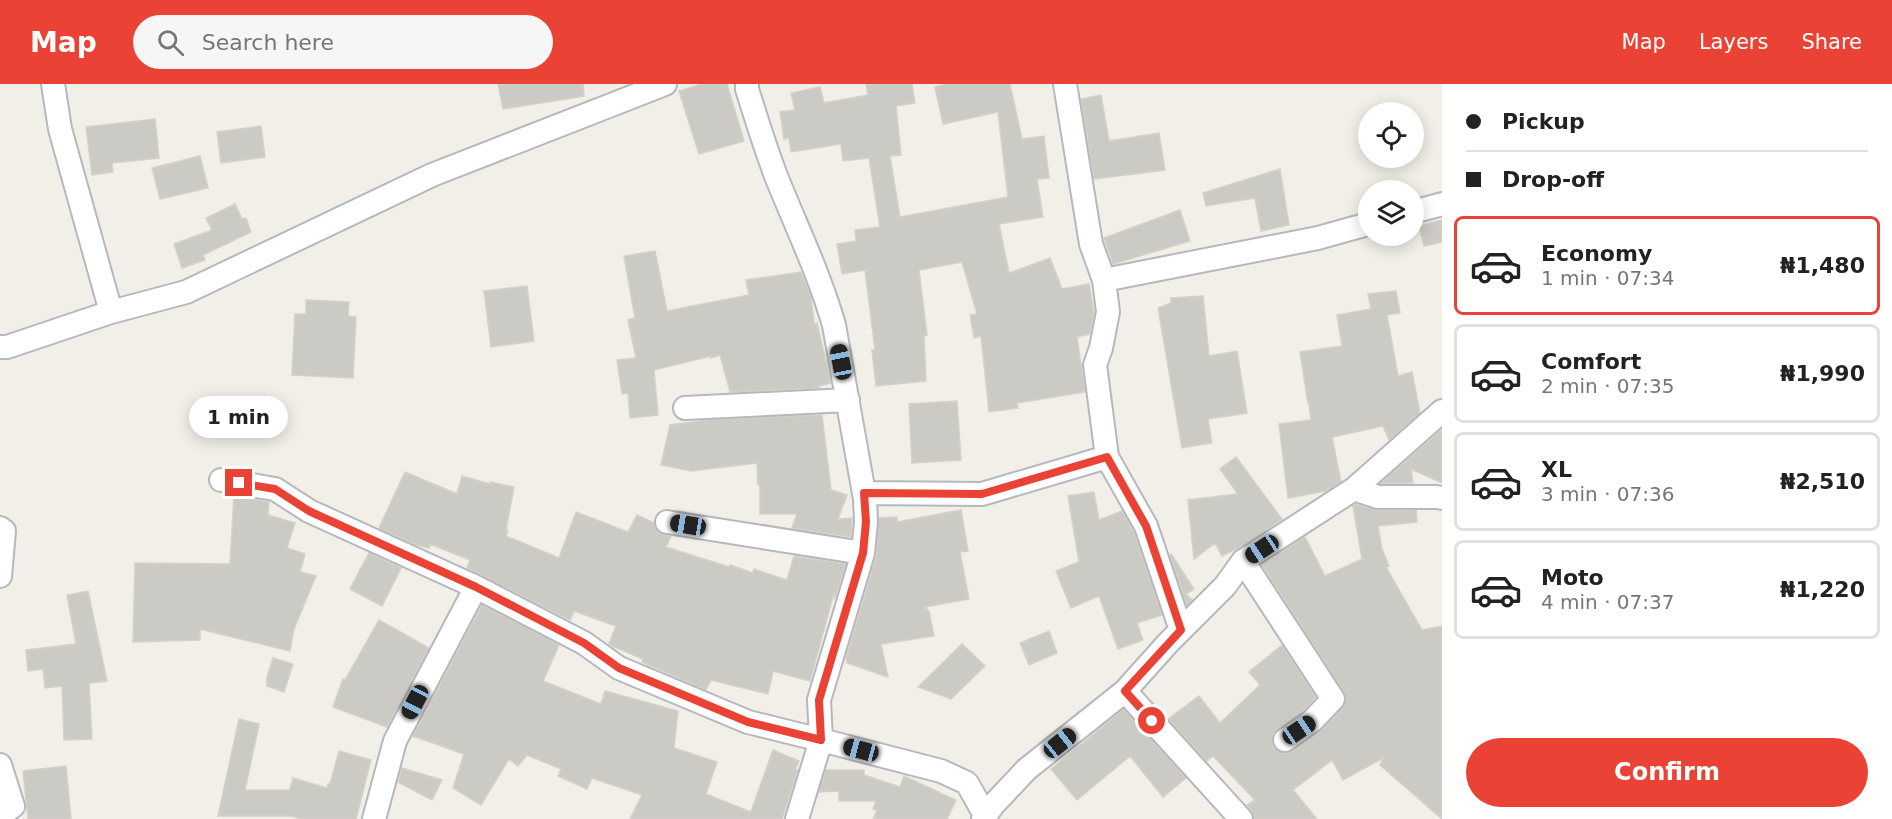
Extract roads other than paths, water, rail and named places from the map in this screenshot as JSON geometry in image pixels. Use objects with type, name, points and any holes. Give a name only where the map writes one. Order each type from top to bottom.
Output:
[{"type":"street","points":[[53,84],[60,129],[111,312]]},
{"type":"street","points":[[0,347],[7,347],[111,312],[186,292],[432,175],[665,84]]},
{"type":"street","points":[[747,84],[776,175],[815,267],[834,325],[864,493],[866,522],[863,553],[819,700],[821,740],[797,819]]},
{"type":"street","points":[[1065,84],[1091,244],[1104,280],[1108,312],[1095,365],[1107,457],[1146,526],[1181,630]]},
{"type":"street","points":[[1424,209],[1442,204]]},
{"type":"street","points":[[1104,280],[1318,238],[1358,227]]},
{"type":"street","points":[[685,408],[848,400]]},
{"type":"street","points":[[221,480],[275,489],[309,511],[476,587],[584,643],[619,668],[748,722],[941,771],[967,783],[984,817],[1028,769],[1125,691],[1225,586],[1243,561],[1353,489],[1442,411]]},
{"type":"street","points":[[864,493],[982,494],[1107,457]]},
{"type":"street","points":[[1353,489],[1377,497],[1436,496],[1442,498]]},
{"type":"street","points":[[667,522],[863,553]]},
{"type":"street","points":[[0,528],[4,531],[0,576]]},
{"type":"street","points":[[1243,561],[1333,699],[1312,721],[1285,740]]},
{"type":"street","points":[[374,819],[395,741],[476,587]]},
{"type":"street","points":[[1125,691],[1241,819]]},
{"type":"street","points":[[0,765],[13,806],[0,816]]}]
